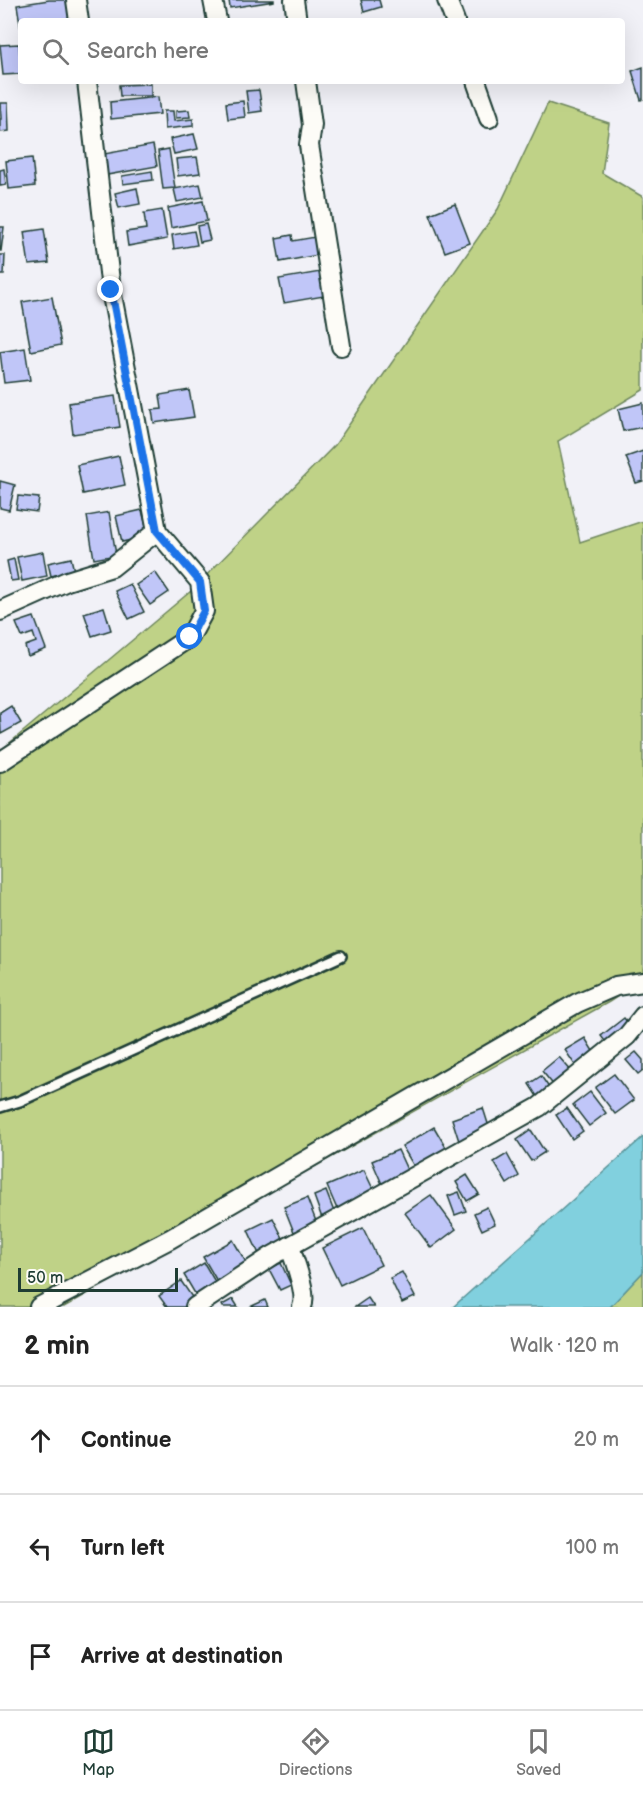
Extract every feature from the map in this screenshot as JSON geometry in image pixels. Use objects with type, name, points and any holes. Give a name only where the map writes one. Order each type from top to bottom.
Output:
[{"type":"street","points":[[76,0],[79,18]]},
{"type":"street","points":[[213,0],[216,18]]},
{"type":"street","points":[[294,0],[297,18]]},
{"type":"street","points":[[447,0],[454,18]]},
{"type":"street","points":[[0,762],[190,637],[204,611],[200,582],[157,531],[111,290],[87,84]]},
{"type":"street","points":[[306,84],[312,125],[309,145],[341,346]]},
{"type":"street","points":[[477,84],[489,118]]},
{"type":"street","points":[[0,611],[67,581],[112,567],[157,531]]},
{"type":"street","points":[[39,1307],[170,1239],[577,1004],[616,986],[643,982]]},
{"type":"street","points":[[195,1307],[272,1256],[539,1107],[627,1036],[643,1016]]},
{"type":"street","points":[[290,1246],[305,1301],[302,1307]]},
{"type":"lane","points":[[0,1107],[20,1101],[341,956]]},
{"type":"green space","points":[[548,103],[609,123],[602,173],[643,197],[643,390],[558,441],[580,542],[643,521],[643,980],[609,1002],[64,1307],[0,1307],[0,751],[191,591],[335,445],[498,209]]},
{"type":"green space","points":[[643,1272],[643,1307],[610,1307]]},
{"type":"water","points":[[643,1137],[643,1272],[610,1307],[453,1307]]},
{"type":"building","points":[[67,0],[70,18],[19,18],[17,5]]},
{"type":"building","points":[[229,0],[274,0],[274,1],[230,8]]},
{"type":"building","points":[[361,0],[379,0],[381,7],[364,12]]},
{"type":"building","points":[[18,44],[18,74],[3,75],[0,45]]},
{"type":"building","points":[[643,67],[643,99],[641,100],[632,71]]},
{"type":"building","points":[[151,84],[151,96],[120,96],[119,85]]},
{"type":"building","points":[[259,90],[262,111],[249,113],[246,91]]},
{"type":"building","points":[[158,97],[160,114],[111,119],[110,102]]},
{"type":"building","points":[[243,101],[245,117],[228,119],[226,103]]},
{"type":"building","points":[[0,103],[8,103],[9,131],[0,132]]},
{"type":"building","points":[[189,110],[190,117],[176,118],[176,111]]},
{"type":"building","points":[[164,111],[173,111],[174,121],[193,119],[193,126],[165,129]]},
{"type":"building","points":[[194,134],[198,149],[174,154],[170,139]]},
{"type":"building","points":[[153,145],[157,166],[107,175],[104,154]]},
{"type":"building","points":[[169,149],[175,188],[163,189],[158,151]]},
{"type":"building","points":[[197,157],[200,173],[178,176],[176,159]]},
{"type":"building","points":[[32,158],[35,186],[9,189],[6,161]]},
{"type":"building","points":[[4,169],[6,185],[0,186],[0,170]]},
{"type":"building","points":[[152,171],[153,180],[123,184],[122,176]]},
{"type":"building","points":[[200,184],[203,197],[177,202],[174,189]]},
{"type":"building","points":[[137,188],[140,204],[119,208],[115,193]]},
{"type":"building","points":[[203,201],[207,221],[171,228],[168,208]]},
{"type":"building","points":[[455,204],[470,243],[445,252],[430,214]]},
{"type":"building","points":[[162,210],[167,239],[128,246],[126,232],[146,229],[144,213]]},
{"type":"building","points":[[206,224],[210,240],[200,242],[197,226]]},
{"type":"building","points":[[0,227],[4,227],[1,251],[0,251]]},
{"type":"building","points":[[44,229],[49,263],[29,265],[24,232]]},
{"type":"building","points":[[194,231],[197,245],[174,249],[172,235]]},
{"type":"building","points":[[292,235],[293,241],[315,237],[318,255],[280,262],[276,238]]},
{"type":"building","points":[[0,255],[5,255],[4,275],[0,275]]},
{"type":"building","points":[[320,272],[324,296],[284,303],[279,279]]},
{"type":"building","points":[[52,297],[61,345],[31,351],[22,302]]},
{"type":"building","points":[[25,348],[30,380],[4,383],[0,352]]},
{"type":"building","points":[[189,390],[194,417],[154,423],[152,410],[162,409],[160,395]]},
{"type":"building","points":[[115,396],[120,427],[73,434],[69,403]]},
{"type":"building","points":[[643,403],[643,427],[623,431],[618,409]]},
{"type":"building","points":[[643,451],[643,481],[636,483],[626,457]]},
{"type":"building","points":[[119,456],[125,485],[83,494],[77,465]]},
{"type":"building","points":[[0,481],[15,485],[9,510],[0,508]]},
{"type":"building","points":[[18,496],[39,498],[37,512],[16,509]]},
{"type":"building","points":[[142,510],[148,536],[122,542],[116,516]]},
{"type":"building","points":[[109,512],[116,555],[94,559],[87,516]]},
{"type":"building","points":[[43,552],[47,576],[22,581],[17,557]]},
{"type":"building","points":[[71,558],[74,571],[51,576],[48,563]]},
{"type":"building","points":[[14,559],[18,580],[11,581],[7,561]]},
{"type":"building","points":[[155,572],[169,592],[150,605],[136,585]]},
{"type":"building","points":[[130,584],[144,612],[129,619],[115,591]]},
{"type":"building","points":[[104,607],[111,630],[92,636],[84,613]]},
{"type":"building","points":[[34,617],[46,649],[28,656],[25,646],[36,642],[33,633],[22,637],[16,623]]},
{"type":"building","points":[[11,706],[21,723],[1,734],[0,713]]},
{"type":"building","points":[[624,1018],[631,1027],[608,1045],[601,1036]]},
{"type":"building","points":[[585,1038],[596,1056],[577,1068],[565,1050]]},
{"type":"building","points":[[636,1052],[643,1060],[643,1070],[638,1074],[626,1060]]},
{"type":"building","points":[[559,1057],[573,1073],[555,1087],[542,1071]]},
{"type":"building","points":[[614,1074],[634,1100],[615,1114],[595,1088]]},
{"type":"building","points":[[541,1076],[552,1092],[540,1101],[529,1084]]},
{"type":"building","points":[[590,1092],[606,1113],[589,1126],[573,1105]]},
{"type":"building","points":[[483,1108],[490,1130],[459,1141],[452,1119]]},
{"type":"building","points":[[567,1108],[583,1131],[572,1139],[556,1115]]},
{"type":"building","points":[[434,1127],[447,1149],[415,1168],[402,1146]]},
{"type":"building","points":[[531,1130],[545,1152],[531,1161],[517,1140]]},
{"type":"building","points":[[398,1150],[408,1172],[382,1184],[372,1161]]},
{"type":"building","points":[[507,1154],[519,1176],[507,1184],[494,1162]]},
{"type":"building","points":[[364,1170],[375,1193],[337,1209],[327,1186]]},
{"type":"building","points":[[467,1175],[479,1194],[467,1201],[456,1182]]},
{"type":"building","points":[[326,1191],[336,1217],[323,1221],[314,1196]]},
{"type":"building","points":[[459,1192],[466,1211],[455,1215],[448,1196]]},
{"type":"building","points":[[431,1195],[456,1229],[431,1248],[405,1213]]},
{"type":"building","points":[[307,1198],[317,1224],[294,1232],[284,1207]]},
{"type":"building","points":[[487,1207],[495,1224],[482,1230],[474,1213]]},
{"type":"building","points":[[273,1218],[285,1242],[259,1254],[248,1230]]},
{"type":"building","points":[[363,1228],[381,1265],[340,1285],[322,1248]]},
{"type":"building","points":[[233,1240],[247,1264],[217,1281],[203,1257]]},
{"type":"building","points":[[204,1263],[217,1285],[197,1297],[184,1275]]},
{"type":"building","points":[[281,1263],[291,1285],[280,1290],[269,1269]]},
{"type":"building","points":[[402,1272],[415,1297],[402,1303],[390,1278]]},
{"type":"building","points":[[181,1281],[194,1300],[184,1307],[167,1307],[159,1296]]},
{"type":"building","points":[[368,1298],[374,1307],[355,1307]]},
{"type":"building","points":[[233,1299],[238,1307],[223,1307],[222,1305]]},
{"type":"building","points":[[265,1300],[268,1307],[250,1307]]},
{"type":"route","points":[[111,290],[157,531],[200,582],[204,611],[190,637]]}]
